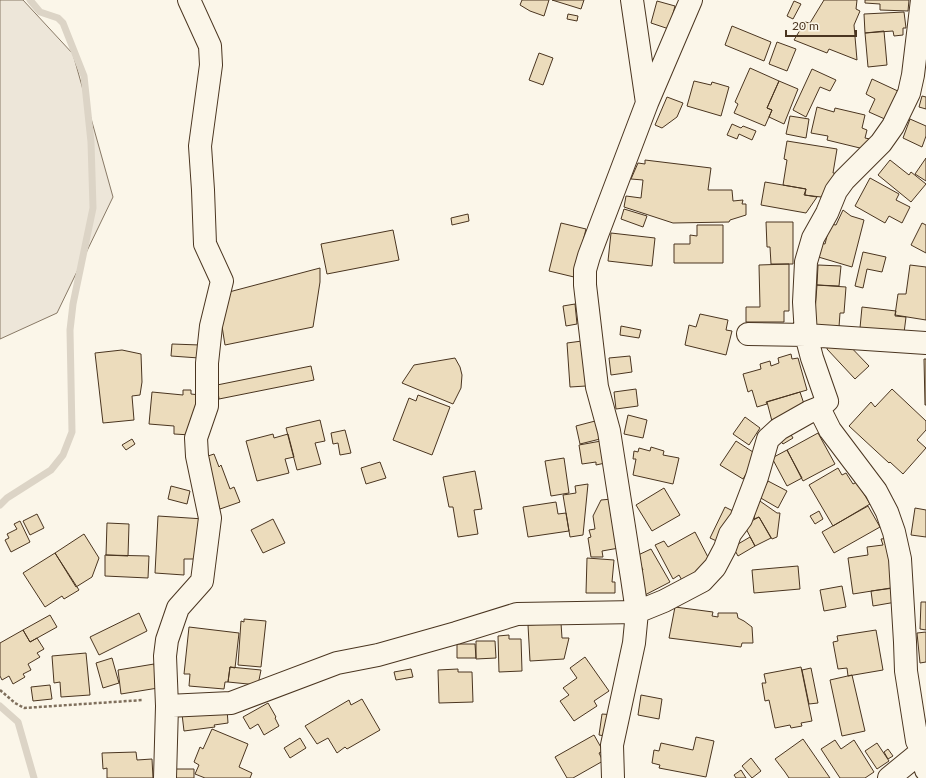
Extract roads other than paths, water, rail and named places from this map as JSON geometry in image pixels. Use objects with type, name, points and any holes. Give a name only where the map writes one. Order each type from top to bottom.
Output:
[{"type":"street","points":[[165,778],[165,656],[167,640],[178,608],[202,581],[205,562],[210,518],[197,456],[196,438],[208,406],[207,363],[210,334],[222,281],[205,244],[200,146],[211,66],[210,46],[189,0]]},
{"type":"street","points":[[632,0],[647,103]]},
{"type":"street","points":[[613,778],[612,745],[634,644],[637,612],[608,431],[596,387],[585,285],[585,270],[647,103],[691,0]]},
{"type":"street","points":[[166,702],[230,703],[337,664],[378,655],[517,614],[637,612],[684,592],[702,581],[715,567],[725,548],[730,534],[741,519],[757,477],[768,439],[779,429],[819,408],[827,400],[812,358],[806,335],[804,302],[806,262],[813,238],[827,213],[836,191],[844,180],[881,143],[893,126],[909,93],[913,75],[922,0]]},
{"type":"street","points":[[748,334],[806,335],[926,343]]},
{"type":"street","points":[[819,408],[830,430],[876,491],[887,512],[894,532],[900,559],[906,671],[923,750],[889,778]]},
{"type":"waterway","points":[[0,505],[7,498],[51,470],[63,455],[72,432],[70,330],[73,304],[93,208],[91,142],[84,76],[63,23],[58,18],[40,12],[30,0]]},
{"type":"waterway","points":[[0,706],[18,722],[34,778]]}]
